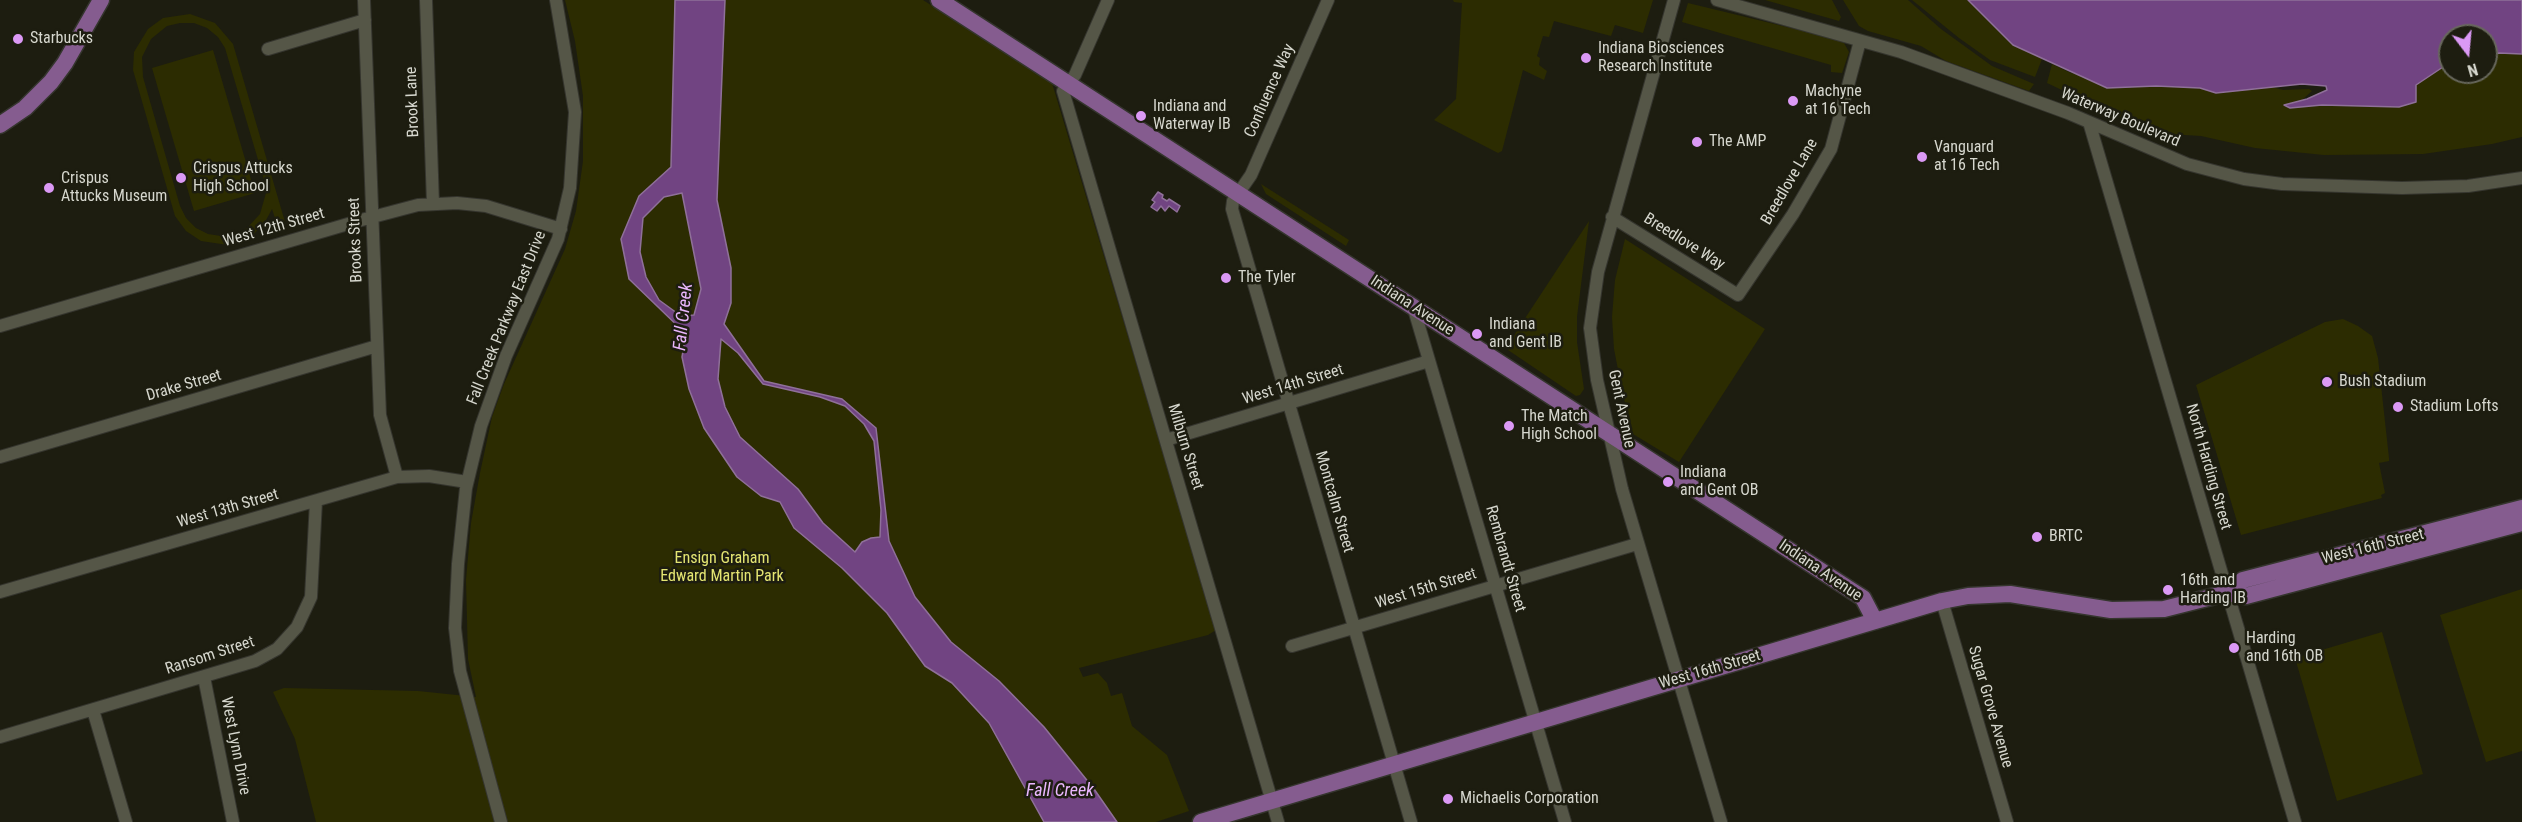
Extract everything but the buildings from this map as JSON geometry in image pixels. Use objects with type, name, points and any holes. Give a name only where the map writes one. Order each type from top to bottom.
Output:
[{"type":"main road","points":[[0,125],[34,100],[58,74],[101,0]]},
{"type":"main road","name":"Indiana Avenue","points":[[939,0],[1863,598],[1875,621]]},
{"type":"main road","name":"West 16th Street","points":[[2227,593],[2242,581],[2522,508]]},
{"type":"main road","name":"West 16th Street","points":[[1201,822],[1942,601],[1976,595],[2018,595],[2122,611],[2176,606],[2227,593],[2246,596],[2522,523]]},
{"type":"street","name":"Brooks Street","points":[[364,0],[380,415],[397,477]]},
{"type":"street","name":"Brook Lane","points":[[426,0],[433,204]]},
{"type":"street","name":"Fall Creek Parkway East Drive","points":[[501,822],[463,687],[455,638],[458,564],[467,482],[482,426],[498,378],[561,230],[572,172],[575,112],[556,0]]},
{"type":"street","points":[[1069,84],[1108,0]]},
{"type":"street","name":"Confluence Way","points":[[1238,193],[1251,176],[1329,0]]},
{"type":"street","name":"Gent Avenue","points":[[1674,0],[1612,217],[1598,272],[1590,328],[1596,371],[1622,489],[1721,822]]},
{"type":"street","name":"Waterway Boulevard","points":[[1718,0],[1901,52],[1971,76],[2211,172],[2260,182],[2402,188],[2468,186],[2522,178]]},
{"type":"street","points":[[268,48],[365,20]]},
{"type":"street","name":"Breedlove Lane","points":[[1738,295],[1793,214],[1831,148],[1860,40]]},
{"type":"street","name":"Milburn Street","points":[[1069,84],[1063,91],[1278,822]]},
{"type":"street","name":"North Harding Street","points":[[2089,122],[2295,822]]},
{"type":"street","name":"Montcalm Street","points":[[1238,193],[1232,209],[1411,822]]},
{"type":"street","name":"West 12th Street","points":[[0,326],[372,217],[433,204],[486,206],[561,230]]},
{"type":"street","name":"Breedlove Way","points":[[1612,217],[1738,295]]},
{"type":"street","name":"Rembrandt Street","points":[[1413,306],[1565,822]]},
{"type":"street","name":"Drake Street","points":[[0,457],[377,346]]},
{"type":"street","name":"West 14th Street","points":[[1166,440],[1429,361]]},
{"type":"street","name":"West 13th Street","points":[[0,592],[397,477],[429,476],[467,482]]},
{"type":"street","name":"Ransom Street","points":[[0,737],[204,677],[263,658],[277,649],[297,627],[307,609],[313,589],[316,501]]},
{"type":"street","name":"West 15th Street","points":[[1292,646],[1637,544]]},
{"type":"street","name":"Sugar Grove Avenue","points":[[1942,601],[2007,822]]},
{"type":"street","name":"West Lynn Drive","points":[[204,677],[233,822]]},
{"type":"street","points":[[93,710],[126,822]]},
{"type":"green space","name":"Ensign Graham Edward Martin Park","points":[[565,0],[923,0],[1052,83],[1216,630],[1208,635],[1079,668],[1083,677],[1098,673],[1107,683],[1111,696],[1122,693],[1132,726],[1167,755],[1189,811],[1156,822],[316,822],[295,739],[273,692],[284,688],[418,691],[476,697],[468,659],[466,580],[471,523],[480,473],[492,417],[504,384],[565,249],[576,211],[583,161],[583,96],[575,41]]},
{"type":"green space","points":[[1453,0],[1653,0],[1643,33],[1615,25],[1611,36],[1554,21],[1549,37],[1543,36],[1537,56],[1540,58],[1539,65],[1547,71],[1544,80],[1523,70],[1502,151],[1498,153],[1434,120],[1456,99],[1462,3]]},
{"type":"green space","points":[[1765,0],[1832,0],[1841,17],[1839,21]]},
{"type":"green space","points":[[1843,0],[1908,0],[1941,29],[1992,66],[2034,84],[2029,91],[1946,61],[1921,46],[1868,31],[1859,26]]},
{"type":"green space","points":[[1912,0],[1968,0],[2013,45],[2042,59],[2035,77],[1990,60]]},
{"type":"green space","points":[[1688,3],[1832,38],[1844,43],[1849,52],[1842,73],[1831,72],[1831,65],[1682,22]]},
{"type":"green space","points":[[190,14],[215,23],[233,44],[285,222],[277,224],[272,209],[265,222],[253,235],[228,245],[201,241],[186,231],[175,216],[133,70],[134,52],[148,29],[163,18]],"holes":[[[194,23],[207,28],[218,37],[225,48],[264,180],[266,193],[260,214],[247,228],[235,235],[208,234],[196,228],[186,218],[180,206],[143,77],[142,57],[151,39],[167,26]]]},
{"type":"green space","points":[[213,50],[255,193],[194,211],[152,68]]},
{"type":"green space","points":[[2498,53],[2522,54],[2522,137],[2492,144],[2423,154],[2324,155],[2255,148],[2201,136],[2168,134],[2112,114],[2047,83],[2052,64],[2071,73],[2156,86],[2200,88],[2216,93],[2272,87],[2283,90],[2309,89],[2312,91],[2302,100],[2285,105],[2290,108],[2322,105],[2399,107],[2415,85],[2438,70],[2438,84],[2498,84]]},
{"type":"green space","points":[[1261,184],[1349,240],[1346,246],[1266,194]]},
{"type":"green space","points":[[1589,221],[1577,317],[1577,342],[1584,389],[1580,395],[1576,396],[1508,350],[1516,332]]},
{"type":"green space","points":[[1625,239],[1765,329],[1679,462],[1633,434],[1623,395],[1614,349],[1612,317],[1615,280]]},
{"type":"green space","points":[[2343,319],[2372,336],[2378,358],[2389,458],[2389,461],[2379,463],[2385,493],[2381,495],[2382,498],[2241,535],[2196,385],[2325,322]]},
{"type":"green space","points":[[2522,589],[2522,751],[2486,762],[2440,615]]},
{"type":"green space","points":[[2382,632],[2423,774],[2337,801],[2295,658]]},
{"type":"water","name":"Fall Creek","points":[[675,0],[725,0],[717,200],[731,268],[731,303],[724,324],[764,381],[842,399],[876,428],[889,541],[915,597],[951,642],[999,681],[1044,727],[1094,789],[1117,822],[1044,822],[989,723],[952,683],[925,666],[887,613],[842,568],[794,528],[780,502],[761,496],[737,477],[704,428],[689,389],[682,357],[686,334],[629,279],[621,239],[639,196],[671,167]],"holes":[[[682,193],[701,289],[694,315],[681,316],[659,300],[646,277],[640,252],[643,218],[664,197]],[[721,339],[738,353],[763,384],[820,397],[845,406],[864,424],[874,441],[881,510],[880,537],[862,542],[855,552],[823,523],[798,489],[740,437],[725,407],[718,379]]]},
{"type":"water","points":[[1968,0],[2522,0],[2522,54],[2498,53],[2498,24],[2438,24],[2438,70],[2416,85],[2416,102],[2399,107],[2322,105],[2290,108],[2284,105],[2307,99],[2327,90],[2326,86],[2302,84],[2216,93],[2200,88],[2156,86],[2107,88],[2013,45]]},
{"type":"water","points":[[1158,192],[1163,195],[1162,198],[1167,201],[1169,199],[1180,206],[1177,212],[1169,206],[1165,211],[1161,206],[1157,211],[1151,207],[1155,202],[1152,200]]},
{"type":"place","name":"Starbucks","points":[[18,39]]},
{"type":"place","name":"Indiana Biosciences Research Institute","points":[[1586,58]]},
{"type":"place","name":"Machyne at 16 Tech","points":[[1793,101]]},
{"type":"place","name":"Indiana and Waterway IB","points":[[1141,116]]},
{"type":"place","name":"The AMP","points":[[1697,142]]},
{"type":"place","name":"Vanguard at 16 Tech","points":[[1922,157]]},
{"type":"place","name":"Crispus Attucks High School","points":[[181,178]]},
{"type":"place","name":"Crispus Attucks Museum","points":[[49,188]]},
{"type":"place","name":"The Tyler","points":[[1226,278]]},
{"type":"place","name":"Indiana and Gent IB","points":[[1477,334]]},
{"type":"place","name":"Bush Stadium","points":[[2327,382]]},
{"type":"place","name":"Stadium Lofts","points":[[2398,407]]},
{"type":"place","name":"The Match High School","points":[[1509,426]]},
{"type":"place","name":"Indiana and Gent OB","points":[[1668,482]]},
{"type":"place","name":"BRTC","points":[[2037,537]]},
{"type":"place","name":"16th and Harding IB","points":[[2168,590]]},
{"type":"place","name":"Harding and 16th OB","points":[[2234,648]]},
{"type":"place","name":"Michaelis Corporation","points":[[1448,799]]}]
